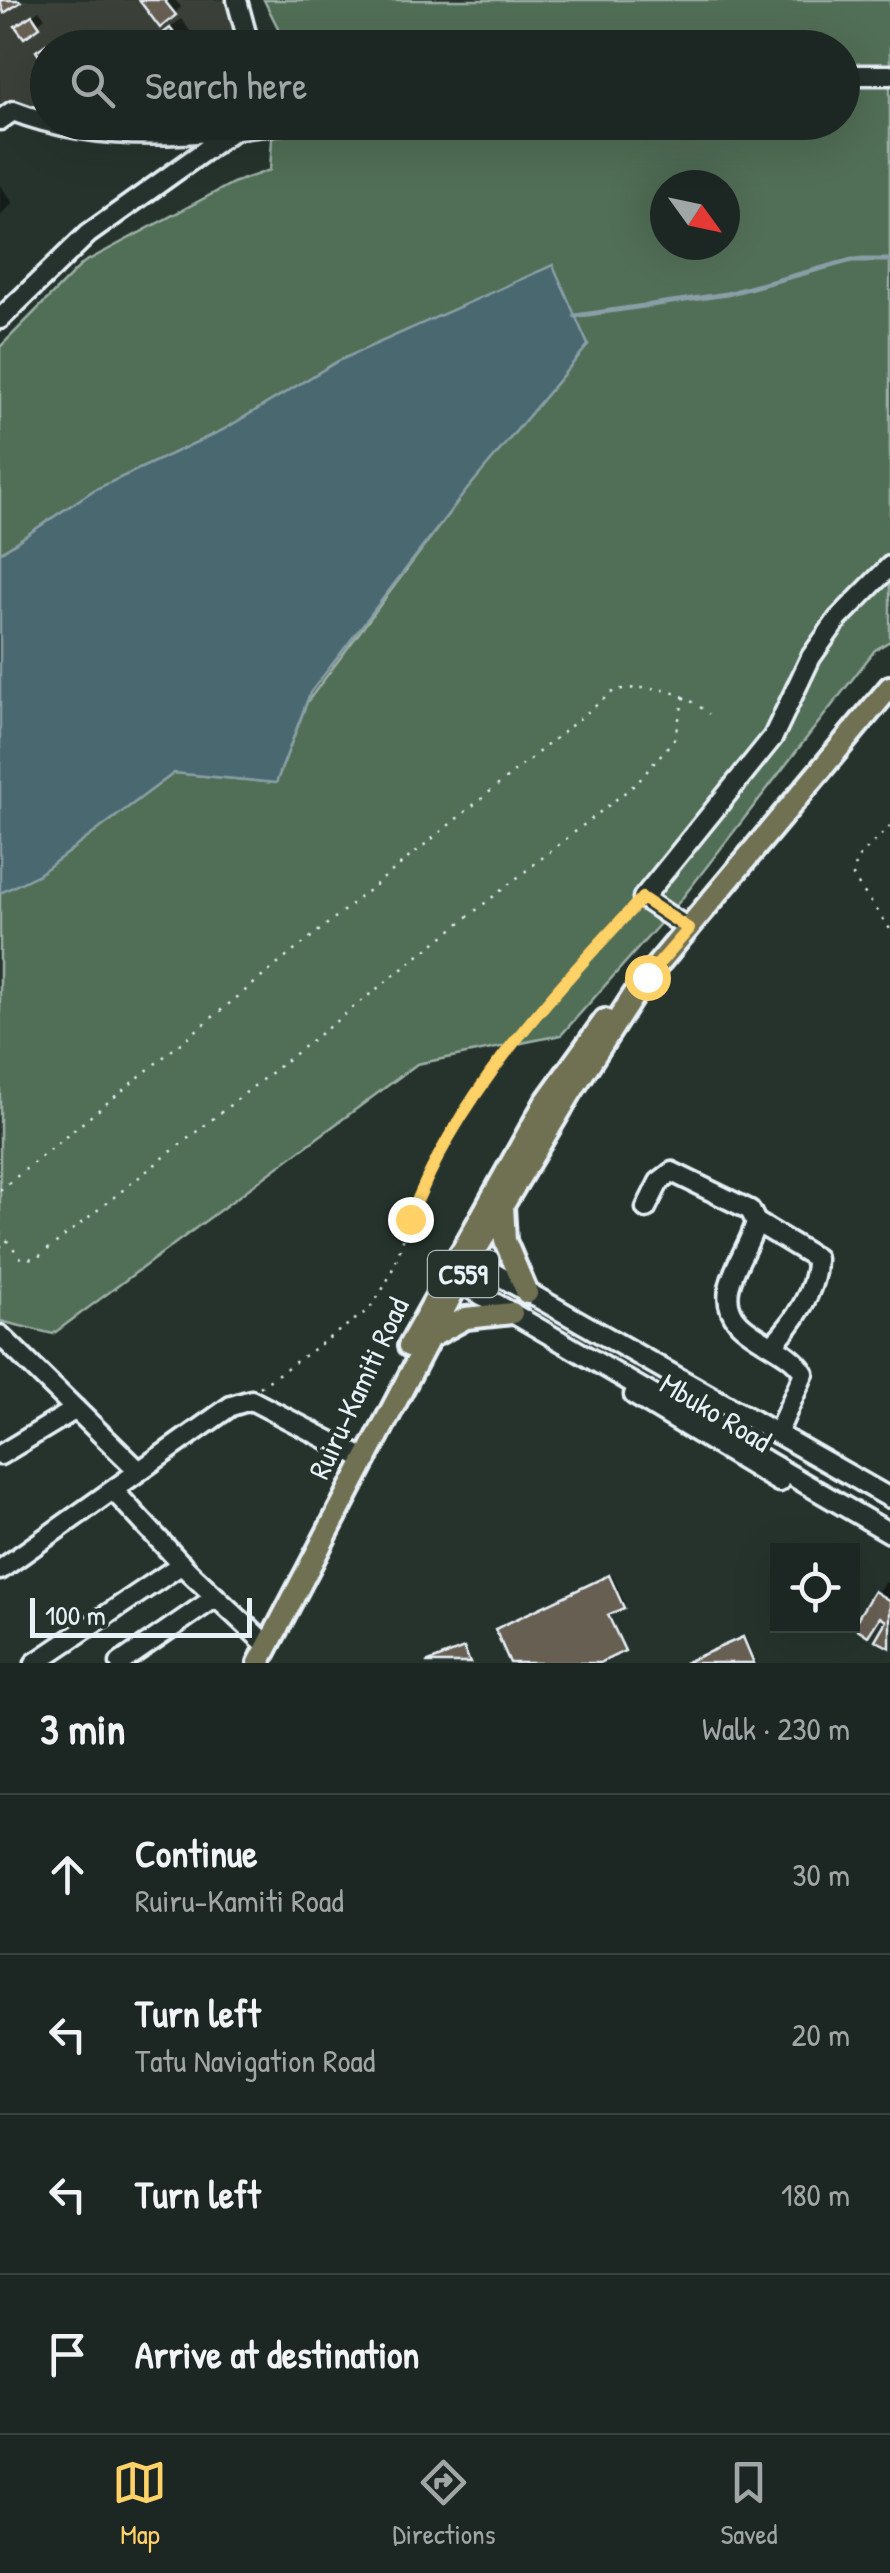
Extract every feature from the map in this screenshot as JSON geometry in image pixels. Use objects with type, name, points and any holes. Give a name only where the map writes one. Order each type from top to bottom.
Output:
[{"type":"main road","name":"Ruiru-Kamiti Road","points":[[263,1654],[452,1278],[545,1103],[592,1034],[639,988],[890,687]]},
{"type":"main road","name":"Ruiru-Kamiti Road","points":[[464,1256],[503,1204],[639,988]]},
{"type":"main road","points":[[503,1204],[505,1240],[526,1293]]},
{"type":"main road","name":"Ruiru-Kamiti Road","points":[[363,1457],[429,1338],[452,1278]]},
{"type":"main road","points":[[429,1338],[466,1318],[522,1319]]},
{"type":"street","points":[[237,0],[245,30]]},
{"type":"street","points":[[860,75],[890,75]]},
{"type":"street","points":[[0,93],[6,116]]},
{"type":"street","points":[[0,319],[88,234],[223,140]]},
{"type":"street","points":[[689,929],[642,898],[772,737],[810,657],[838,619],[890,566]]},
{"type":"street","points":[[646,1208],[660,1182],[672,1172],[750,1210],[756,1222],[816,1258],[811,1287],[785,1332],[772,1345]]},
{"type":"street","points":[[756,1222],[729,1290],[730,1310],[736,1322],[797,1361],[804,1372],[777,1434]]},
{"type":"street","points":[[464,1256],[890,1498]]},
{"type":"street","points":[[452,1278],[890,1533]]},
{"type":"street","points":[[522,1319],[547,1304]]},
{"type":"street","name":"Mbuko Road","points":[[522,1319],[528,1334],[890,1547]]},
{"type":"street","points":[[2,1341],[138,1470]]},
{"type":"street","points":[[0,1570],[230,1406],[251,1400],[363,1457]]},
{"type":"street","points":[[0,1456],[76,1409]]},
{"type":"street","points":[[114,1490],[216,1597],[263,1654]]},
{"type":"street","points":[[35,1663],[182,1564]]},
{"type":"street","points":[[120,1663],[216,1597]]},
{"type":"path","points":[[0,1190],[615,690],[651,686],[685,694],[708,714]]},
{"type":"path","points":[[0,1232],[22,1259],[37,1258],[638,782],[674,739],[685,694]]},
{"type":"path","points":[[890,826],[857,858],[853,878],[890,929]]},
{"type":"path","points":[[251,1400],[267,1381],[367,1311],[381,1295],[400,1256],[426,1177],[491,1074],[564,981],[642,898]]},
{"type":"path","points":[[0,1247],[8,1240]]},
{"type":"shaded area","points":[[0,0],[230,0],[240,30],[30,30],[30,117],[13,111],[0,120]]},
{"type":"green space","points":[[264,0],[890,0],[890,641],[875,650],[680,901],[561,1035],[417,1064],[53,1334],[0,1321],[0,893],[39,874],[174,773],[276,783],[307,702],[465,492],[588,345],[552,266],[338,361],[223,430],[94,490],[0,553],[0,347],[83,263],[233,183],[270,170],[272,140],[860,140],[860,30],[278,30]]},
{"type":"water","points":[[553,265],[588,345],[465,492],[310,693],[276,783],[174,773],[39,874],[0,893],[0,553],[94,490],[223,430],[338,361]]},
{"type":"building","points":[[0,0],[19,0],[21,2],[4,13]]},
{"type":"building","points":[[139,0],[164,0],[176,15],[160,28]]},
{"type":"building","points":[[32,15],[40,27],[30,30],[24,38],[15,26]]},
{"type":"building","points":[[609,1575],[624,1608],[608,1615],[625,1651],[600,1663],[510,1663],[495,1629]]},
{"type":"building","points":[[874,1591],[890,1601],[890,1648],[875,1640],[886,1621],[880,1617],[868,1636],[860,1631],[860,1614]]},
{"type":"building","points":[[743,1637],[754,1663],[684,1663]]},
{"type":"building","points":[[464,1648],[470,1663],[426,1663]]},
{"type":"waterway","points":[[575,316],[727,294],[852,260],[890,260]]},
{"type":"route","points":[[410,1219],[426,1177],[491,1074],[564,981],[642,898],[689,929],[647,977]]}]
